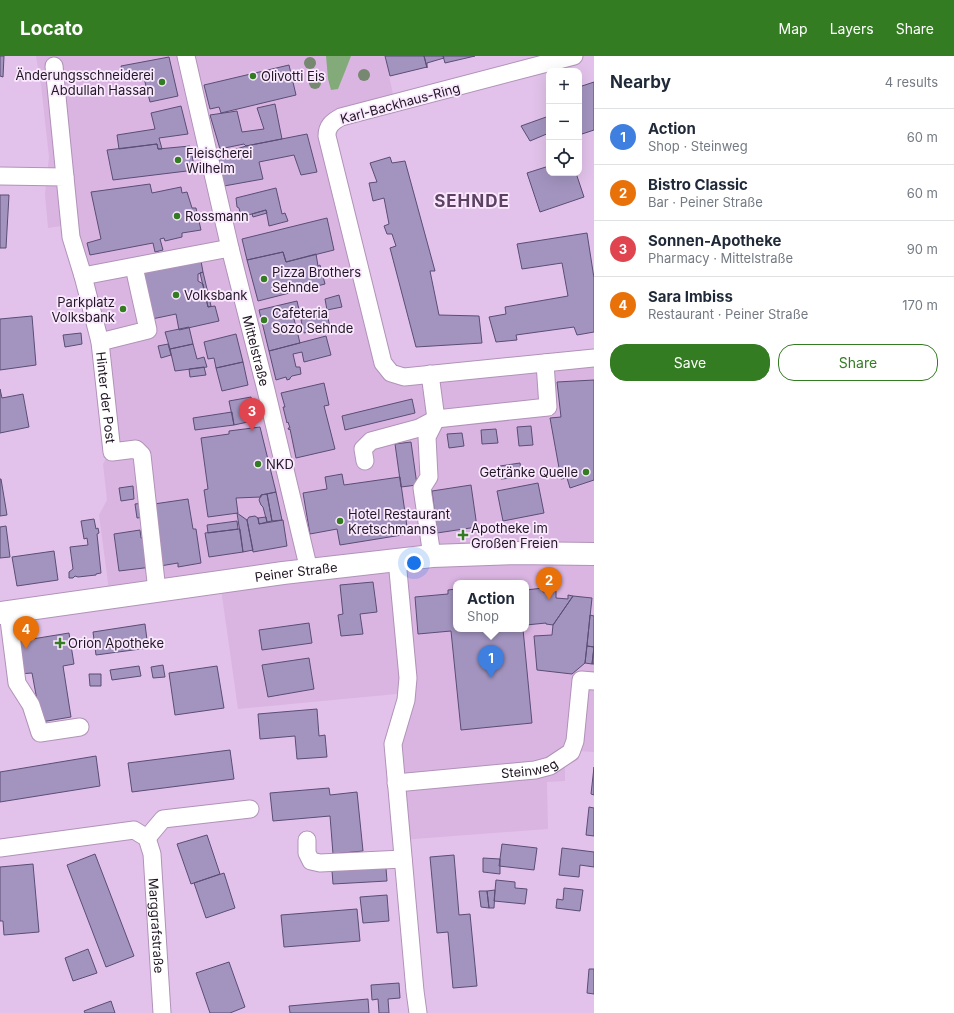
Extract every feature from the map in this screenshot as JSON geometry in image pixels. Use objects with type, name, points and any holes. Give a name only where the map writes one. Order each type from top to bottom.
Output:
[{"type":"main road","name":"Peiner Straße","points":[[4,613],[309,570],[432,556],[514,553],[594,554]]},
{"type":"street","name":"Mittelstraße","points":[[186,56],[230,248],[309,570]]},
{"type":"street","name":"Karl-Backhaus-Ring","points":[[574,56],[341,118],[334,121],[328,127],[327,136],[383,363],[391,374],[404,377],[594,358]]},
{"type":"street","name":"Hinter der Post","points":[[54,66],[71,236],[100,342],[112,452],[136,449],[142,455],[157,591]]},
{"type":"street","points":[[0,176],[65,177]]},
{"type":"street","points":[[83,276],[230,248]]},
{"type":"street","points":[[100,342],[148,330],[134,267]]},
{"type":"street","points":[[364,461],[363,449],[371,441],[419,428],[436,419],[548,407],[545,363]]},
{"type":"street","points":[[430,374],[436,419],[428,437],[429,477],[422,488],[432,556]]},
{"type":"street","points":[[397,560],[408,678],[406,700],[393,744],[414,991],[418,1013]]},
{"type":"street","points":[[4,613],[17,683],[31,705],[40,733],[80,727]]},
{"type":"street","name":"Steinweg","points":[[396,783],[535,770],[550,766],[572,752],[588,680]]},
{"type":"street","points":[[0,848],[134,830],[147,838],[162,820],[250,809]]},
{"type":"street","name":"Marggrafstraße","points":[[147,838],[152,854],[162,1013]]},
{"type":"street","points":[[307,840],[308,853],[311,861],[320,863],[403,859]]},
{"type":"shaded area","points":[[36,56],[385,56],[395,104],[328,127],[388,370],[594,359],[594,752],[579,751],[579,759],[565,767],[565,781],[547,782],[548,829],[401,840],[392,744],[407,693],[238,709],[220,582],[110,598],[99,515],[107,500],[103,464],[111,450],[99,338],[62,226],[48,228],[45,194],[49,157],[41,85]]},
{"type":"green space","points":[[326,56],[351,56],[338,89],[331,90],[328,79]]},
{"type":"building","points":[[0,56],[4,56],[3,77],[0,76]]},
{"type":"building","points":[[385,56],[424,56],[427,67],[390,76]]},
{"type":"building","points":[[424,56],[443,56],[444,58],[427,63],[427,68]]},
{"type":"building","points":[[443,56],[475,56],[445,63]]},
{"type":"building","points":[[169,57],[178,96],[150,102],[144,78],[125,81],[121,66]]},
{"type":"building","points":[[289,65],[296,95],[221,113],[219,107],[210,109],[204,85]]},
{"type":"building","points":[[594,82],[594,130],[582,134],[582,104],[582,86]]},
{"type":"building","points":[[275,104],[282,139],[220,149],[210,115],[237,111],[242,132],[264,129],[257,108]]},
{"type":"building","points":[[181,106],[188,134],[159,138],[162,149],[158,149],[157,144],[119,149],[117,135],[155,129],[151,113]]},
{"type":"building","points":[[546,117],[546,134],[530,141],[521,126]]},
{"type":"building","points":[[307,134],[317,172],[301,175],[294,155],[259,162],[263,179],[224,186],[218,155],[246,146]]},
{"type":"building","points":[[157,144],[158,149],[190,146],[195,170],[113,180],[107,150]]},
{"type":"building","points":[[390,157],[392,163],[405,161],[435,271],[430,271],[439,315],[479,316],[482,343],[416,347],[390,248],[396,246],[392,234],[387,234],[384,226],[389,224],[384,198],[373,201],[369,183],[377,182],[370,163]]},
{"type":"building","points":[[546,167],[546,176],[577,176],[584,197],[540,212],[527,173]]},
{"type":"building","points":[[150,184],[152,193],[181,187],[182,193],[187,192],[192,208],[196,208],[201,230],[182,233],[182,237],[165,241],[164,238],[160,239],[163,250],[155,252],[153,243],[90,255],[87,243],[101,239],[91,192]]},
{"type":"building","points":[[276,188],[282,214],[285,213],[288,221],[269,226],[266,210],[241,217],[239,208],[237,207],[236,198]]},
{"type":"building","points":[[0,195],[9,195],[6,248],[0,248]]},
{"type":"building","points":[[266,210],[267,213],[253,217],[252,214]]},
{"type":"building","points":[[327,218],[334,250],[286,262],[283,252],[247,260],[242,239]]},
{"type":"building","points":[[587,233],[594,278],[594,332],[577,335],[574,327],[516,335],[517,340],[496,342],[489,317],[506,314],[505,307],[568,296],[562,263],[522,269],[517,244]]},
{"type":"building","points":[[283,252],[286,262],[316,254],[318,266],[320,265],[325,284],[258,301],[247,260]]},
{"type":"building","name":"Volksbank","points":[[201,261],[203,272],[198,274],[198,281],[203,284],[208,307],[215,306],[219,321],[179,330],[176,314],[152,319],[142,273]]},
{"type":"building","points":[[203,272],[211,306],[208,307],[200,273]]},
{"type":"building","points":[[339,295],[342,307],[327,310],[325,299]]},
{"type":"building","points":[[297,301],[300,314],[296,315],[297,318],[294,319],[300,343],[269,351],[259,310]]},
{"type":"building","points":[[327,314],[330,327],[304,333],[301,320]]},
{"type":"building","points":[[32,316],[36,365],[0,370],[0,319]]},
{"type":"building","points":[[189,327],[193,344],[170,349],[165,332]]},
{"type":"building","points":[[81,333],[82,344],[65,347],[63,335]]},
{"type":"building","points":[[236,334],[243,362],[216,368],[214,358],[208,359],[204,342]]},
{"type":"building","points":[[326,336],[331,355],[304,362],[302,352],[293,354],[296,367],[300,367],[301,374],[292,376],[287,380],[286,377],[276,380],[269,351]]},
{"type":"building","points":[[168,344],[171,355],[161,358],[158,346]]},
{"type":"building","points":[[193,344],[197,359],[204,357],[207,367],[175,371],[170,349]]},
{"type":"building","points":[[243,362],[248,385],[222,391],[216,368]]},
{"type":"building","points":[[204,367],[206,375],[190,377],[189,369]]},
{"type":"building","points":[[594,380],[594,480],[570,488],[567,478],[561,479],[550,418],[561,417],[557,382]]},
{"type":"building","points":[[324,383],[329,405],[324,406],[335,449],[296,458],[281,393]]},
{"type":"building","points":[[0,389],[2,398],[23,394],[29,427],[0,433]]},
{"type":"building","points":[[251,397],[257,420],[234,425],[229,401]]},
{"type":"building","points":[[412,399],[415,413],[345,430],[342,416]]},
{"type":"building","points":[[232,412],[234,425],[195,430],[193,418]]},
{"type":"building","points":[[531,426],[533,445],[519,446],[517,427]]},
{"type":"building","points":[[260,427],[276,492],[261,495],[261,497],[236,498],[238,513],[208,517],[204,490],[208,489],[201,438],[229,434],[229,431]]},
{"type":"building","points":[[496,429],[498,443],[482,444],[481,430]]},
{"type":"building","points":[[462,433],[464,446],[449,448],[447,434]]},
{"type":"building","points":[[411,442],[417,485],[401,487],[395,444]]},
{"type":"building","points":[[520,463],[522,477],[501,479],[500,466]]},
{"type":"building","points":[[342,474],[344,485],[400,477],[408,534],[340,545],[337,529],[310,534],[303,493],[327,489],[325,477]]},
{"type":"building","points":[[0,479],[7,515],[0,516]]},
{"type":"building","points":[[538,483],[544,513],[503,521],[497,491]]},
{"type":"building","points":[[471,485],[477,527],[437,533],[432,491]]},
{"type":"building","points":[[133,486],[134,499],[121,501],[119,488]]},
{"type":"building","points":[[276,492],[282,520],[272,521],[267,494]]},
{"type":"building","points":[[267,494],[272,521],[267,522],[263,507],[259,500],[261,495]]},
{"type":"building","points":[[188,499],[193,529],[196,529],[201,563],[178,567],[178,563],[160,566],[154,504]]},
{"type":"building","points":[[143,503],[145,517],[137,518],[135,504]]},
{"type":"building","points":[[237,513],[247,520],[253,550],[243,552]]},
{"type":"building","points":[[255,516],[258,518],[259,524],[283,520],[287,546],[253,552],[247,520],[249,517]]},
{"type":"building","points":[[266,517],[267,522],[259,524],[258,518]]},
{"type":"building","points":[[94,519],[96,529],[98,528],[99,533],[97,534],[101,573],[96,575],[75,576],[73,578],[69,578],[69,572],[73,569],[70,547],[88,545],[87,538],[84,539],[81,521]]},
{"type":"building","points":[[237,521],[238,529],[208,533],[207,525]]},
{"type":"building","points":[[6,526],[10,557],[0,558],[0,527]]},
{"type":"building","points":[[240,529],[243,552],[209,557],[205,533]]},
{"type":"building","points":[[140,530],[141,538],[148,538],[152,567],[119,571],[114,534]]},
{"type":"building","points":[[54,551],[58,580],[17,586],[12,557]]},
{"type":"building","points":[[373,582],[377,612],[360,614],[363,634],[341,636],[338,615],[343,614],[340,585]]},
{"type":"building","points":[[543,588],[543,592],[556,591],[556,598],[568,599],[568,595],[573,596],[553,625],[546,623],[529,625],[529,590]]},
{"type":"building","points":[[453,589],[453,632],[523,632],[532,723],[461,730],[451,631],[418,634],[415,597],[448,594],[448,590]]},
{"type":"building","points":[[573,596],[592,598],[585,663],[572,674],[537,670],[534,636],[552,635],[553,625]]},
{"type":"building","points":[[590,615],[594,616],[594,647],[587,646]]},
{"type":"building","points":[[309,623],[312,643],[262,650],[259,630]]},
{"type":"building","points":[[145,624],[148,648],[96,655],[93,632]]},
{"type":"building","points":[[69,633],[74,664],[63,666],[71,717],[41,722],[32,673],[18,674],[14,642]]},
{"type":"building","points":[[587,646],[594,647],[592,664],[585,663]]},
{"type":"building","points":[[594,647],[594,664],[592,664]]},
{"type":"building","points":[[309,658],[314,689],[268,697],[262,665]]},
{"type":"building","points":[[163,665],[165,677],[153,678],[151,667]]},
{"type":"building","points":[[139,666],[141,676],[112,680],[110,670]]},
{"type":"building","points":[[217,666],[224,708],[175,715],[169,673]]},
{"type":"building","points":[[89,674],[101,674],[101,686],[90,686]]},
{"type":"building","points":[[317,709],[319,736],[325,735],[327,757],[297,759],[295,736],[260,739],[258,714]]},
{"type":"building","points":[[230,750],[234,779],[132,792],[128,763]]},
{"type":"building","points":[[96,756],[100,786],[0,802],[0,772]]},
{"type":"building","points":[[594,767],[594,795],[591,794]]},
{"type":"building","points":[[329,788],[330,795],[357,792],[363,851],[333,854],[330,816],[273,821],[270,793]]},
{"type":"building","points":[[589,807],[594,808],[594,836],[586,835]]},
{"type":"building","points":[[207,835],[220,874],[191,884],[177,844]]},
{"type":"building","points":[[502,844],[537,848],[534,870],[499,866]]},
{"type":"building","points":[[562,848],[594,852],[594,867],[580,865],[579,877],[559,875]]},
{"type":"building","points":[[95,854],[134,956],[106,967],[67,865]]},
{"type":"building","points":[[454,855],[459,915],[470,914],[477,986],[453,988],[448,932],[437,933],[430,857]]},
{"type":"building","points":[[483,858],[500,859],[500,874],[483,872]]},
{"type":"building","points":[[33,864],[39,932],[4,935],[3,921],[0,921],[0,867]]},
{"type":"building","points":[[386,868],[387,881],[333,884],[332,871]]},
{"type":"building","points":[[224,873],[235,908],[206,918],[194,883]]},
{"type":"building","points":[[496,880],[515,882],[515,888],[527,889],[525,904],[494,901]]},
{"type":"building","points":[[564,888],[583,890],[580,911],[556,908],[557,899],[563,900]]},
{"type":"building","points":[[495,890],[494,908],[489,908],[487,891]]},
{"type":"building","points":[[479,891],[487,891],[489,908],[481,907]]},
{"type":"building","points":[[387,895],[389,921],[363,923],[360,897]]},
{"type":"building","points":[[357,909],[360,941],[284,947],[281,915]]},
{"type":"building","points":[[88,949],[97,973],[73,981],[65,958]]},
{"type":"building","points":[[229,962],[245,1007],[230,1013],[210,1013],[196,973]]},
{"type":"building","points":[[589,969],[594,969],[594,994],[587,993]]},
{"type":"building","points":[[399,983],[400,998],[388,999],[389,1013],[379,1013],[378,999],[372,1000],[371,985]]},
{"type":"building","points":[[368,999],[369,1013],[290,1013],[289,1006]]},
{"type":"building","points":[[111,1001],[115,1013],[85,1013],[84,1011]]},
{"type":"place","name":"Olivotti Eis","points":[[253,76]]},
{"type":"place","name":"Änderungsschneiderei Abdullah Hassan","points":[[162,82]]},
{"type":"place","name":"Fleischerei Wilhelm","points":[[178,160]]},
{"type":"place","name":"Rossmann","points":[[177,216]]},
{"type":"place","name":"Pizza Brothers Sehnde","points":[[264,279]]},
{"type":"place","name":"Volksbank","points":[[176,295]]},
{"type":"place","name":"Parkplatz Volksbank","points":[[123,309]]},
{"type":"place","name":"Cafeteria Sozo Sehnde","points":[[264,320]]},
{"type":"place","name":"Sonnen-Apotheke","points":[[252,431]]},
{"type":"place","name":"NKD","points":[[258,464]]},
{"type":"place","name":"Getränke Quelle","points":[[586,472]]},
{"type":"place","name":"Hotel Restaurant Kretschmanns","points":[[340,521]]},
{"type":"place","name":"Apotheke im Großen Freien","points":[[463,535]]},
{"type":"place","name":"Bistro Classic","points":[[549,600]]},
{"type":"place","name":"Orion Apotheke","points":[[60,643]]},
{"type":"place","name":"Sara Imbiss","points":[[26,649]]},
{"type":"place","name":"Action","points":[[491,678]]},
{"type":"district","name":"SEHNDE","points":[[472,201]]}]
